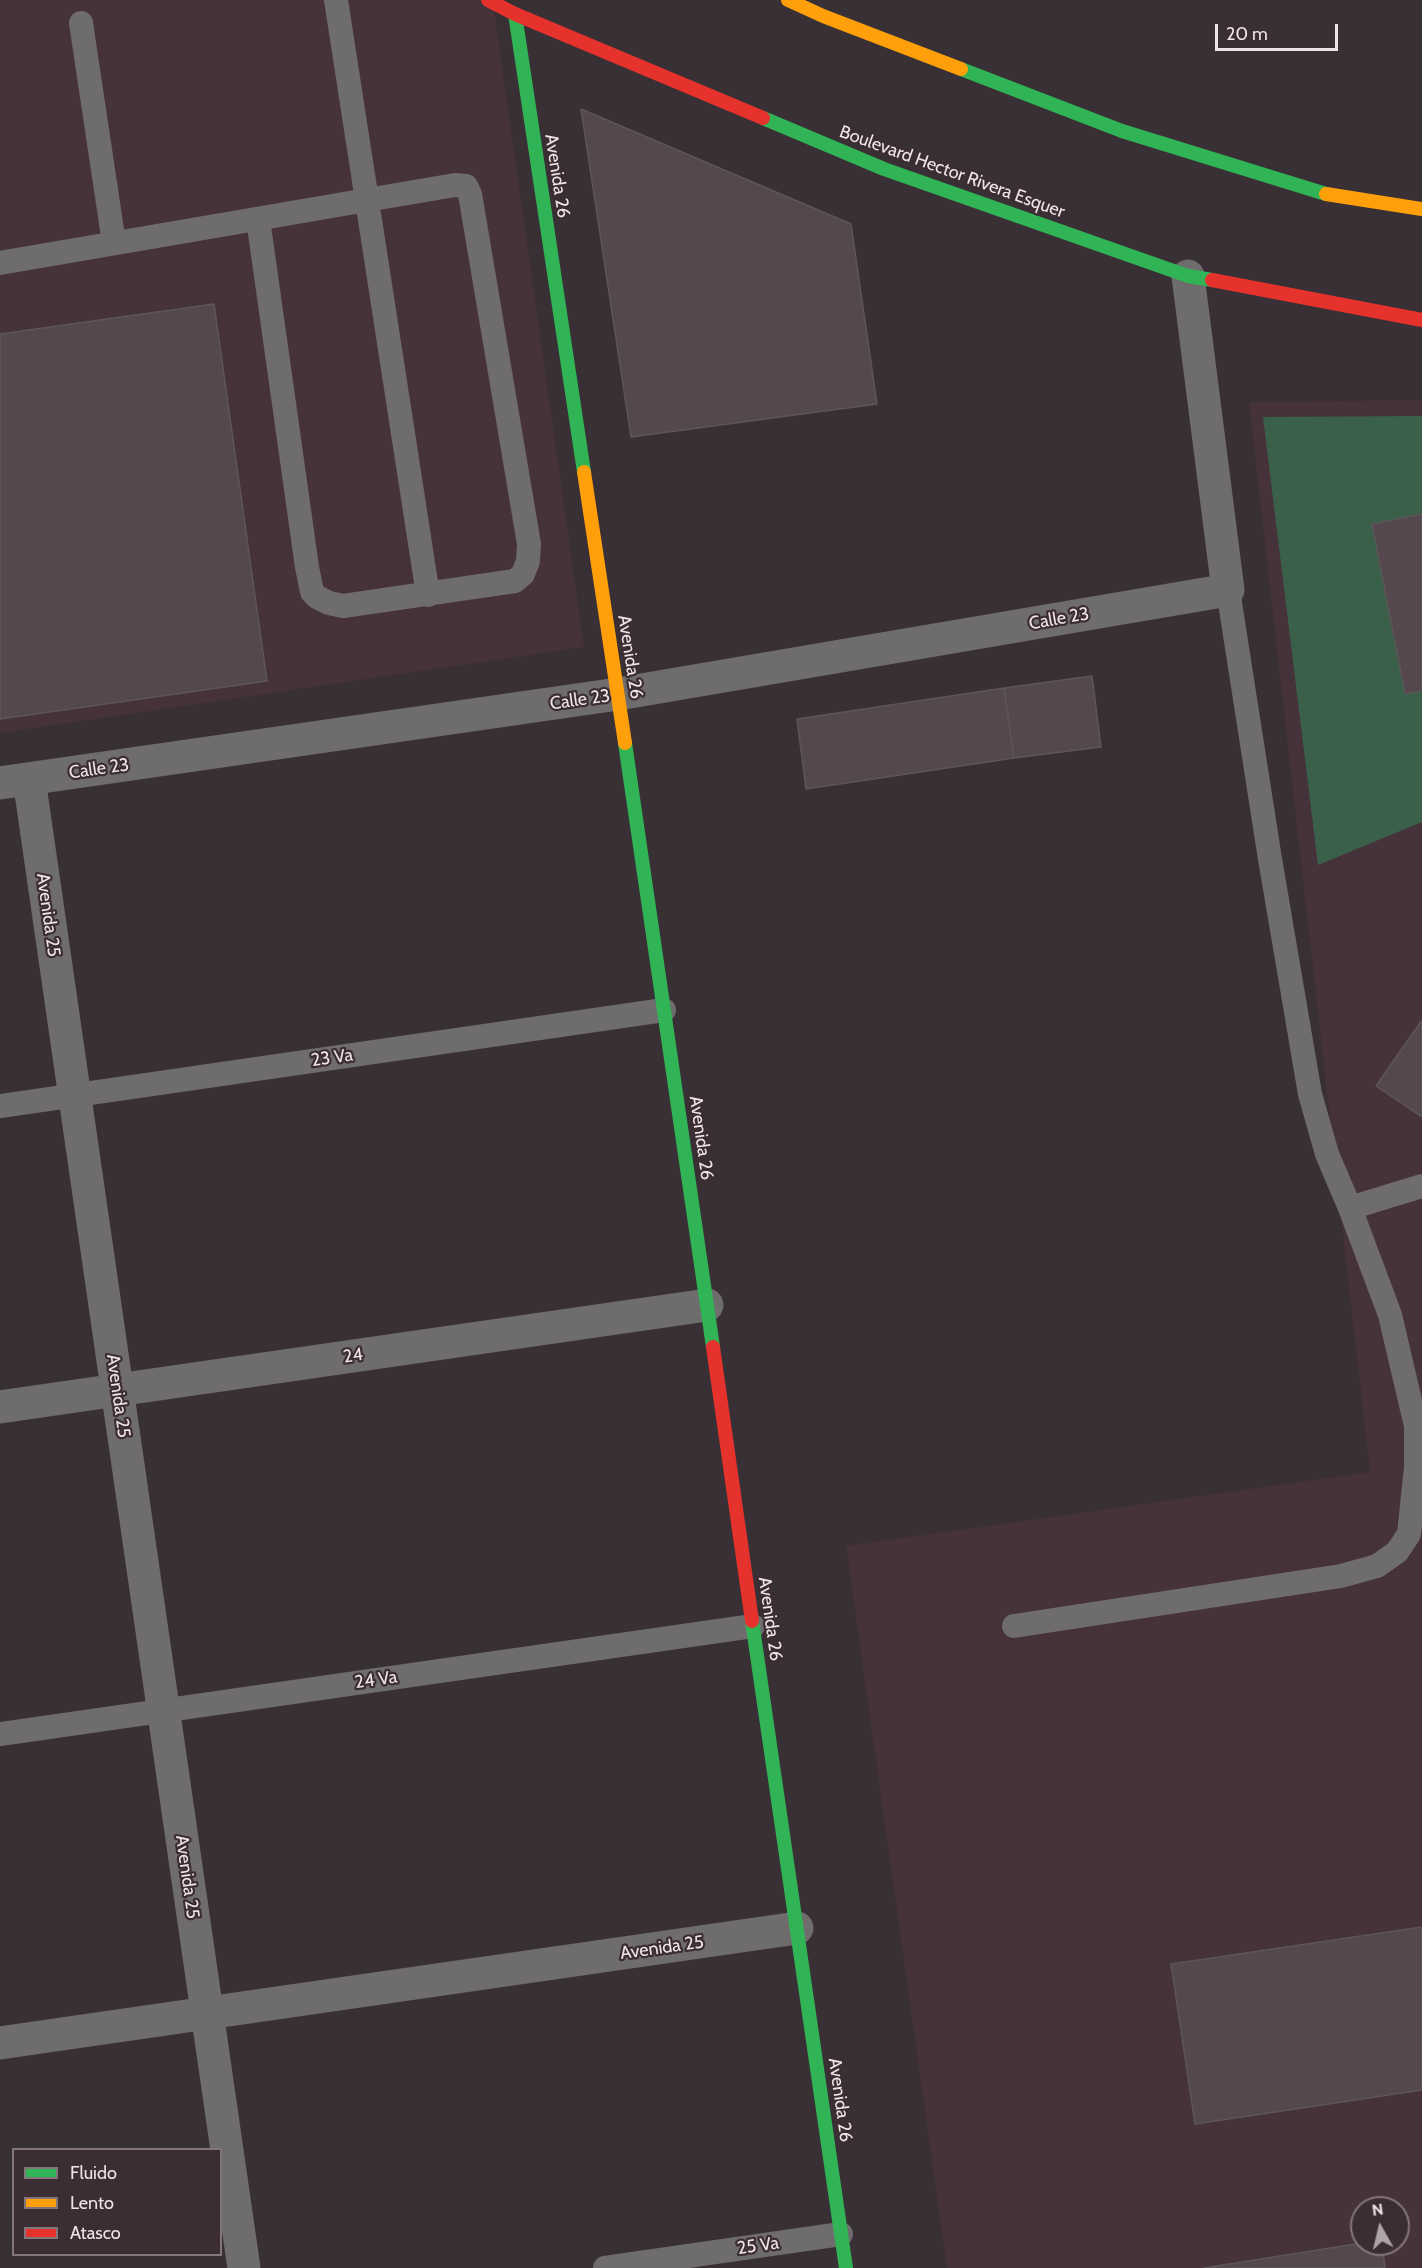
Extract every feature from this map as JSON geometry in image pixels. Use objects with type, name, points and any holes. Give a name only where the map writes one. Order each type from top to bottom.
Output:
[{"type":"street","name":"Boulevard Hector Rivera Esquer","points":[[488,0],[514,14],[884,169],[1188,276],[1422,320]]},
{"type":"street","points":[[788,0],[823,16],[1122,130],[1329,195],[1422,210]]},
{"type":"street","name":"Avenida 26","points":[[514,14],[618,694],[846,2268]]},
{"type":"street","points":[[1188,276],[1228,590]]},
{"type":"street","name":"Calle 23","points":[[14,781],[618,694],[1228,590]]},
{"type":"street","name":"Avenida 25","points":[[14,781],[74,1095],[244,2268]]},
{"type":"street","name":"24","points":[[0,1407],[707,1305]]},
{"type":"street","name":"Avenida 25","points":[[0,2043],[797,1928]]},
{"type":"lane","points":[[336,0],[428,595]]},
{"type":"lane","points":[[81,23],[114,243]]},
{"type":"lane","points":[[0,261],[456,185],[466,186],[470,194],[529,544],[528,561],[523,574],[514,580],[428,595],[343,606],[329,603],[312,592],[306,567],[258,219]]},
{"type":"lane","points":[[1014,1626],[1341,1576],[1377,1566],[1397,1552],[1409,1534],[1416,1467],[1416,1426],[1390,1315],[1327,1154],[1310,1094],[1228,590]]},
{"type":"lane","name":"23 Va","points":[[0,1106],[664,1010]]},
{"type":"lane","points":[[1350,1208],[1422,1186]]},
{"type":"lane","name":"24 Va","points":[[0,1734],[753,1626]]},
{"type":"lane","name":"25 Va","points":[[604,2268],[841,2234]]},
{"type":"shaded area","points":[[0,0],[488,0],[493,2],[584,647],[0,733]]},
{"type":"shaded area","points":[[1422,400],[1422,2268],[947,2268],[846,1546],[1370,1472],[1249,402]]},
{"type":"green space","points":[[1422,416],[1422,822],[1318,865],[1263,417]]},
{"type":"building","points":[[581,109],[851,224],[877,404],[631,437]]},
{"type":"building","points":[[214,304],[267,681],[0,719],[0,334]]},
{"type":"building","points":[[1422,514],[1422,691],[1405,694],[1372,524]]},
{"type":"building","points":[[1092,676],[1101,747],[1014,758],[1004,688]]},
{"type":"building","points":[[1004,688],[1014,758],[806,789],[797,719]]},
{"type":"building","points":[[1422,1020],[1422,1117],[1376,1086]]},
{"type":"building","points":[[1422,1927],[1422,2090],[1195,2124],[1171,1964]]},
{"type":"building","points":[[1350,2245],[1350,2256],[1384,2256],[1385,2268],[1204,2268]]},
{"type":"traffic: fast","points":[[515,14],[584,472]]},
{"type":"traffic: fast","points":[[961,69],[1122,131],[1326,194]]},
{"type":"traffic: fast","points":[[763,118],[884,169],[1188,276],[1212,280]]},
{"type":"traffic: fast","points":[[625,743],[713,1347]]},
{"type":"traffic: fast","points":[[752,1621],[846,2268]]},
{"type":"traffic: slow","points":[[788,0],[823,16],[961,69]]},
{"type":"traffic: slow","points":[[1326,194],[1422,209]]},
{"type":"traffic: slow","points":[[584,472],[625,743]]},
{"type":"traffic: jam","points":[[488,0],[515,14],[763,118]]},
{"type":"traffic: jam","points":[[1212,280],[1422,320]]},
{"type":"traffic: jam","points":[[713,1347],[752,1621]]}]
